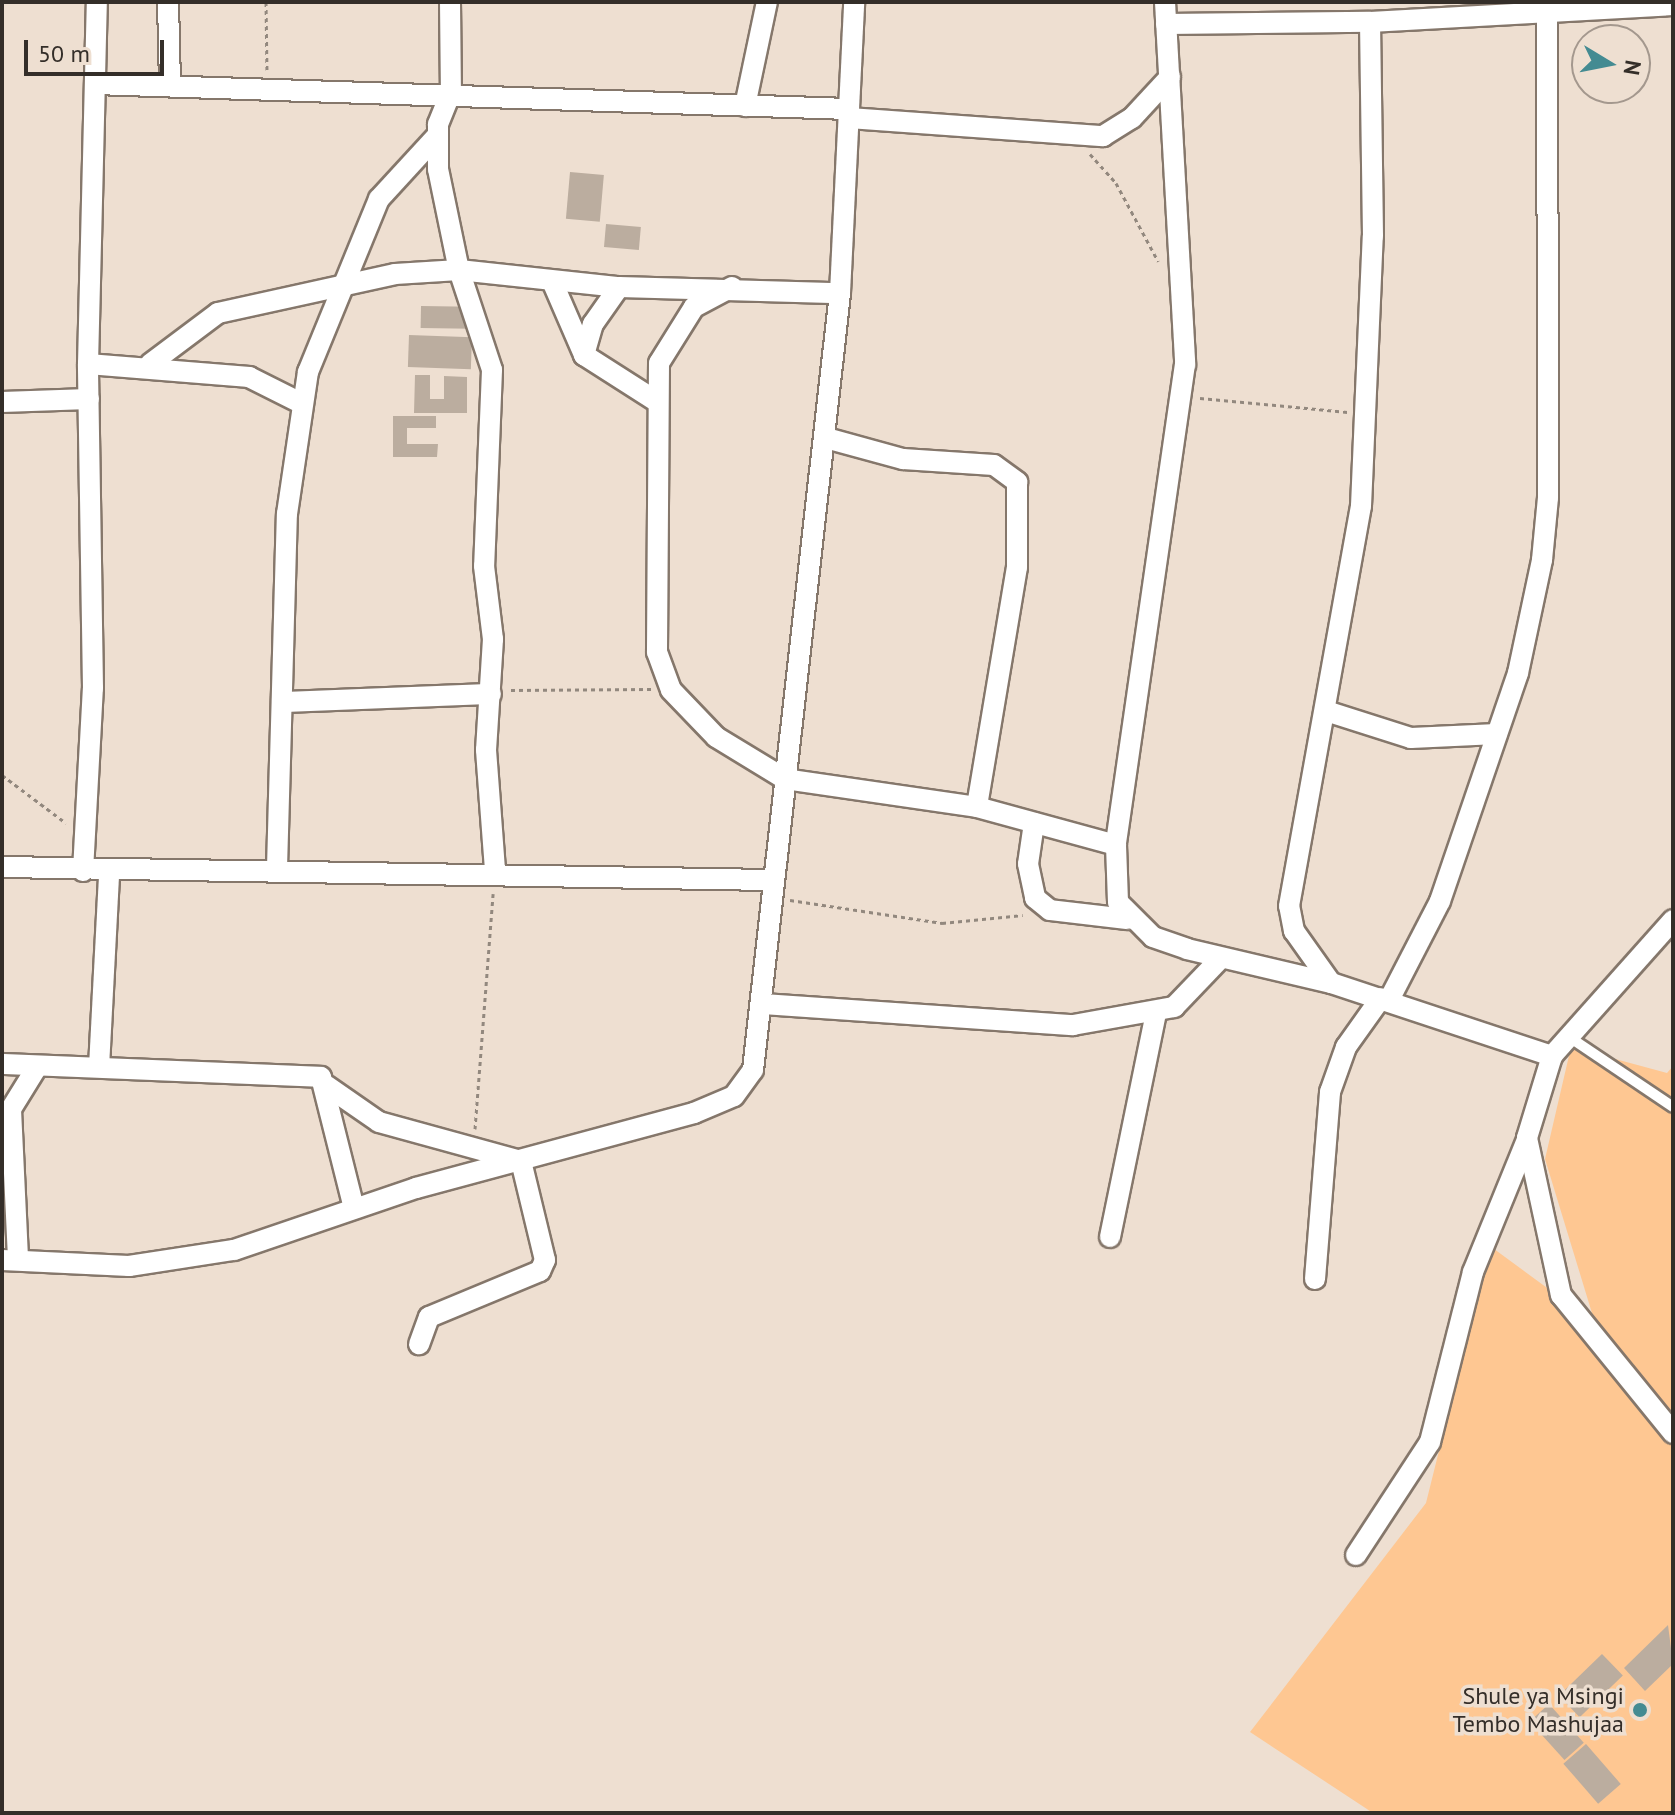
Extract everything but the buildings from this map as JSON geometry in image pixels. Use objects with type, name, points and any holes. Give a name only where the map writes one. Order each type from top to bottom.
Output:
[{"type":"street","points":[[83,871],[93,688],[88,364],[97,2]]},
{"type":"street","points":[[168,2],[170,86]]},
{"type":"street","points":[[277,868],[287,514],[301,403],[344,283],[379,199],[437,136],[451,92],[450,2]]},
{"type":"street","points":[[745,106],[767,2]]},
{"type":"street","points":[[37,1067],[6,1100],[10,1259],[129,1266],[186,1260],[734,1096],[753,1070],[763,1004],[771,888],[826,438],[840,293],[854,2]]},
{"type":"street","points":[[1165,2],[1182,280],[1181,396],[1116,845],[1118,902],[1127,919],[1153,937],[1220,959],[1331,983],[1385,999],[1552,1056]]},
{"type":"street","points":[[1166,24],[1370,22],[1548,8],[1673,5]]},
{"type":"street","points":[[1315,1279],[1333,1079],[1385,999],[1440,901],[1497,734],[1529,625],[1548,498],[1548,8]]},
{"type":"street","points":[[1331,983],[1294,931],[1289,906],[1361,506],[1373,236],[1370,22]]},
{"type":"street","points":[[95,84],[451,92],[745,106],[948,119],[1070,135],[1118,130],[1170,77]]},
{"type":"street","points":[[437,136],[459,270],[492,370],[484,566],[492,686],[486,750],[495,871]]},
{"type":"street","points":[[150,364],[218,313],[344,283],[459,270],[619,287],[732,287],[840,293]]},
{"type":"street","points":[[552,281],[584,355],[656,401]]},
{"type":"street","points":[[584,355],[593,324],[619,287]]},
{"type":"street","points":[[732,287],[694,307],[675,329],[659,363],[656,401],[657,652],[671,690],[716,737],[785,779],[977,807],[1116,845]]},
{"type":"street","points":[[88,364],[150,364],[249,377],[301,403]]},
{"type":"street","points":[[2,402],[89,399]]},
{"type":"street","points":[[826,438],[903,459],[994,465],[1017,482],[1013,599],[977,807]]},
{"type":"street","points":[[282,702],[492,686]]},
{"type":"street","points":[[1326,711],[1411,738],[1497,734]]},
{"type":"street","points":[[1034,823],[1031,882],[1035,898],[1050,910],[1127,919]]},
{"type":"street","points":[[2,867],[109,873],[277,868],[495,871],[771,888]]},
{"type":"street","points":[[99,1067],[109,873]]},
{"type":"street","points":[[1356,1555],[1430,1442],[1473,1272],[1527,1138],[1552,1056],[1673,920]]},
{"type":"street","points":[[763,1004],[1038,1026],[1156,1013],[1192,996],[1220,959]]},
{"type":"street","points":[[1110,1237],[1156,1013]]},
{"type":"street","points":[[2,1064],[310,1073],[379,1122],[521,1161]]},
{"type":"street","points":[[327,1086],[354,1208]]},
{"type":"street","points":[[1527,1138],[1561,1295],[1673,1433]]},
{"type":"street","points":[[419,1344],[429,1317],[540,1271],[545,1260],[521,1161]]},
{"type":"lane","points":[[1568,1036],[1673,1107]]},
{"type":"path","points":[[266,2],[267,89]]},
{"type":"path","points":[[1070,135],[1116,183],[1163,270],[1182,280]]},
{"type":"path","points":[[1181,396],[1363,414]]},
{"type":"path","points":[[492,686],[514,691],[671,690]]},
{"type":"path","points":[[2,775],[85,838]]},
{"type":"path","points":[[472,1149],[495,871]]},
{"type":"path","points":[[771,888],[942,923],[1050,910]]},
{"type":"shaded area","points":[[1571,1047],[1667,1073],[1673,1066],[1673,1813],[1373,1813],[1250,1732],[1426,1503],[1490,1246],[1595,1323],[1545,1159]]},
{"type":"place","name":"Shule ya Msingi Tembo Mashujaa","points":[[1640,1710]]}]
